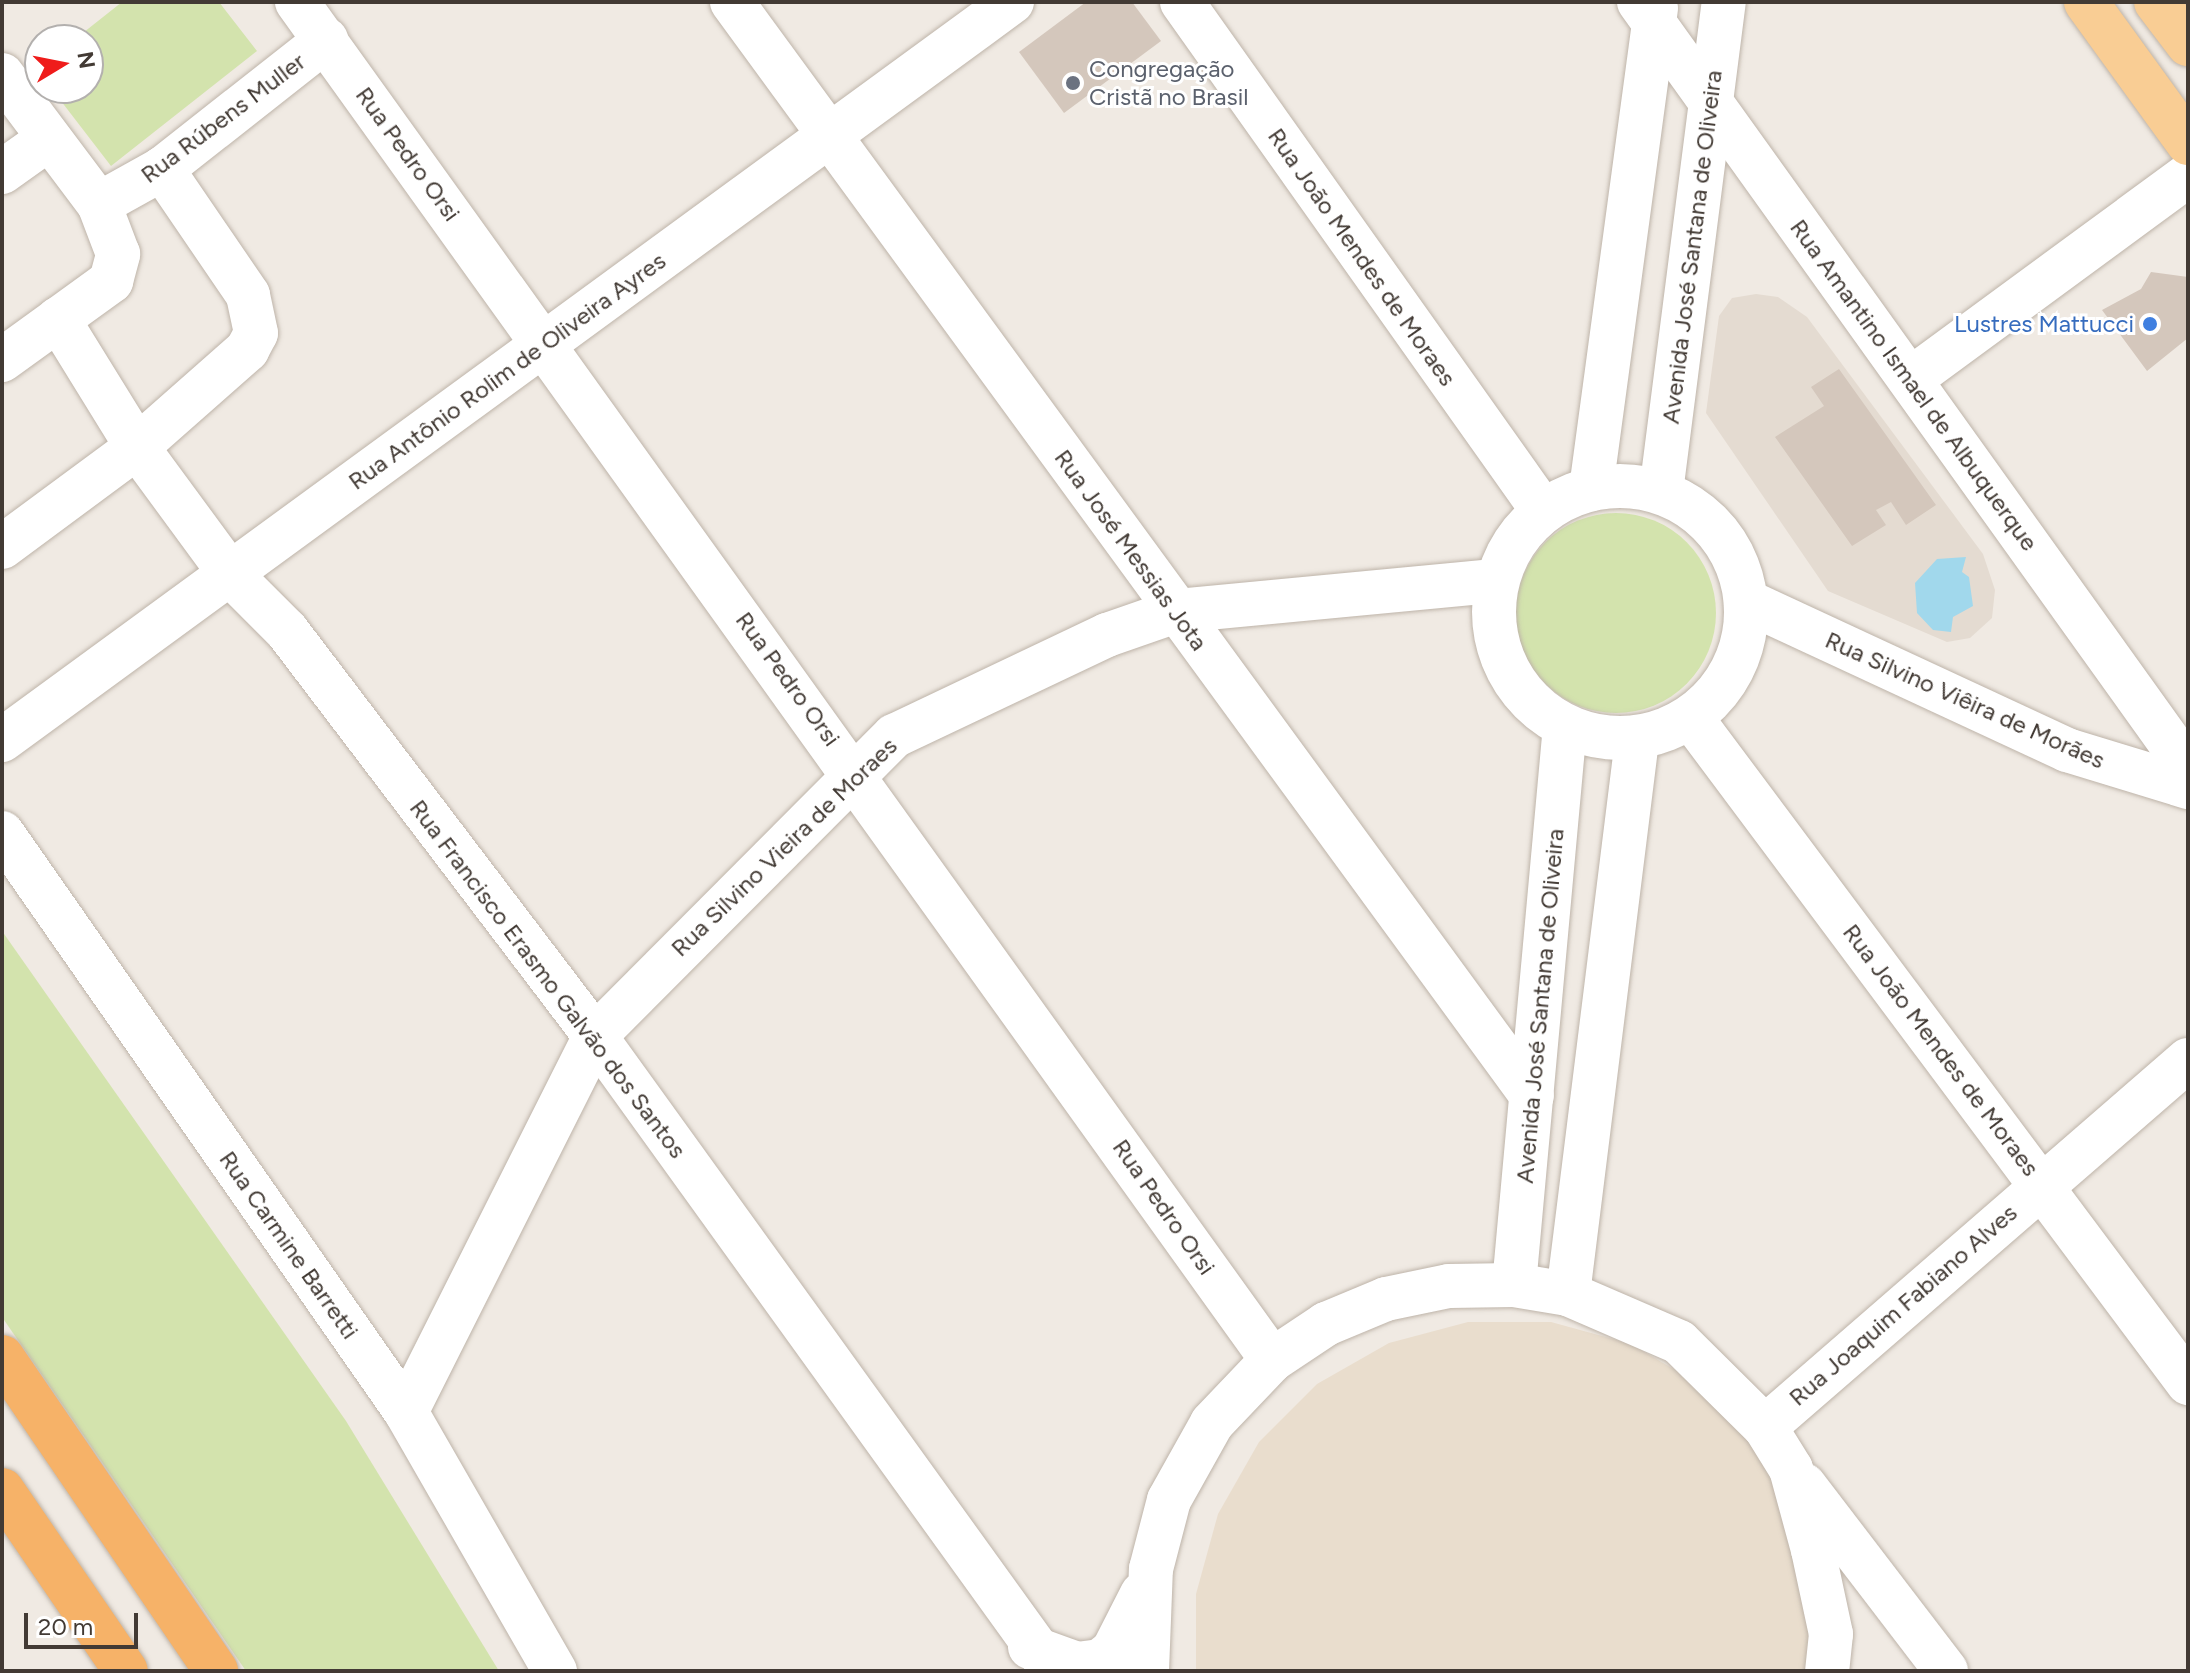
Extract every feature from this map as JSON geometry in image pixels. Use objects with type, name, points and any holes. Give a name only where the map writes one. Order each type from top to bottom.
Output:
[{"type":"highway","points":[[2,1357],[216,1671]]},
{"type":"highway","points":[[2,1490],[126,1671]]},
{"type":"highway","points":[[59,1571],[101,1671]]},
{"type":"main road","points":[[2086,2],[2188,143]]},
{"type":"main road","points":[[2156,2],[2188,44]]},
{"type":"street","name":"Rua Pedro Orsi","points":[[297,2],[856,774],[1272,1360]]},
{"type":"street","name":"Rua José Messias Jota","points":[[732,2],[1532,1096]]},
{"type":"street","name":"Rua Antônio Rolim de Oliveira Ayres","points":[[2,740],[546,344],[827,134],[1012,2]]},
{"type":"street","name":"Rua João Mendes de Moraes","points":[[1182,2],[1543,511]]},
{"type":"street","name":"Avenida José Santana de Oliveira","points":[[1661,492],[1724,2]]},
{"type":"street","points":[[1591,489],[1650,9]]},
{"type":"street","name":"Rua Amantino Ismael de Albuquerque","points":[[1650,9],[1711,110],[1912,378],[2188,768]]},
{"type":"street","name":"Rua Rúbens Muller","points":[[99,204],[162,169],[326,40]]},
{"type":"street","points":[[2,75],[47,140],[99,204],[118,268],[111,281],[2,360]]},
{"type":"street","points":[[2,172],[47,140]]},
{"type":"street","points":[[2,547],[137,447],[247,350],[256,333],[248,295],[162,169]]},
{"type":"street","points":[[1912,378],[2188,175]]},
{"type":"street","name":"Rua Francisco Erasmo Galvão dos Santos","points":[[58,319],[137,447],[231,575],[287,631],[595,1036],[1041,1659]]},
{"type":"street","points":[[1591,489],[1661,492],[1716,529],[1734,557],[1746,601],[1742,650],[1730,677],[1692,719],[1637,740],[1597,739],[1565,726],[1519,691],[1497,644],[1494,581],[1520,534],[1543,511],[1591,489]]},
{"type":"street","name":"Rua Silvino Vieira de Moraes","points":[[406,1412],[595,1036],[894,736],[1107,635],[1176,611],[1494,581]]},
{"type":"street","name":"Rua Silvino Viêira de Morães","points":[[1746,601],[2067,750],[2188,787]]},
{"type":"street","name":"Rua João Mendes de Moraes","points":[[1692,719],[2188,1383]]},
{"type":"street","name":"Avenida José Santana de Oliveira","points":[[1514,1285],[1565,726]]},
{"type":"street","points":[[1568,1294],[1637,740]]},
{"type":"street","name":"Rua Carmine Barretti","points":[[2,833],[406,1412],[555,1671]]},
{"type":"street","name":"Rua Joaquim Fabiano Alves","points":[[1765,1427],[2041,1183],[2188,1060]]},
{"type":"street","points":[[1041,1659],[1077,1664],[1100,1661],[1127,1627],[1151,1569],[1169,1500],[1212,1423],[1272,1360],[1326,1324],[1386,1299],[1449,1286],[1514,1285],[1568,1294],[1679,1342],[1765,1427],[1791,1469],[1941,1665]]},
{"type":"street","points":[[1791,1469],[1829,1652]]},
{"type":"street","points":[[1147,1671],[1151,1569]]},
{"type":"street","points":[[1829,1652],[1851,1618],[1881,1617],[1941,1665]]},
{"type":"shaded area","points":[[1756,294],[1778,297],[1807,317],[1983,554],[1995,590],[1992,618],[1970,638],[1947,642],[1828,591],[1706,413],[1719,316],[1732,298]]},
{"type":"shaded area","points":[[1468,1322],[1551,1322],[1631,1344],[1702,1386],[1760,1445],[1788,1521],[1821,1671],[1196,1671],[1196,1594],[1218,1514],[1259,1442],[1317,1384],[1389,1343]]},
{"type":"green space","points":[[122,2],[219,2],[257,51],[111,166],[63,104],[104,104],[104,24],[94,24]]},
{"type":"green space","points":[[1616,513],[1654,521],[1687,542],[1708,575],[1716,613],[1708,651],[1687,684],[1654,705],[1616,713],[1578,705],[1545,684],[1524,651],[1516,613],[1524,575],[1545,542],[1578,521]]},
{"type":"green space","points":[[2,931],[346,1421],[499,1671],[246,1671],[2,1317]]},
{"type":"water","points":[[1966,557],[1962,572],[1969,577],[1973,606],[1953,617],[1951,632],[1933,630],[1917,613],[1915,583],[1937,559]]},
{"type":"building","name":"Congregação Cristã no Brasil","points":[[1086,2],[1132,2],[1161,41],[1064,113],[1019,52]]},
{"type":"building","name":"Lustres Mattucci","points":[[2151,272],[2188,277],[2188,338],[2147,371],[2102,310],[2141,289]]},
{"type":"building","points":[[1839,369],[1936,505],[1906,525],[1891,502],[1876,510],[1886,525],[1852,546],[1775,437],[1824,406],[1811,387]]},
{"type":"place","name":"Congregação Cristã no Brasil","points":[[1073,83]]},
{"type":"place","name":"Lustres Mattucci","points":[[2150,324]]}]
